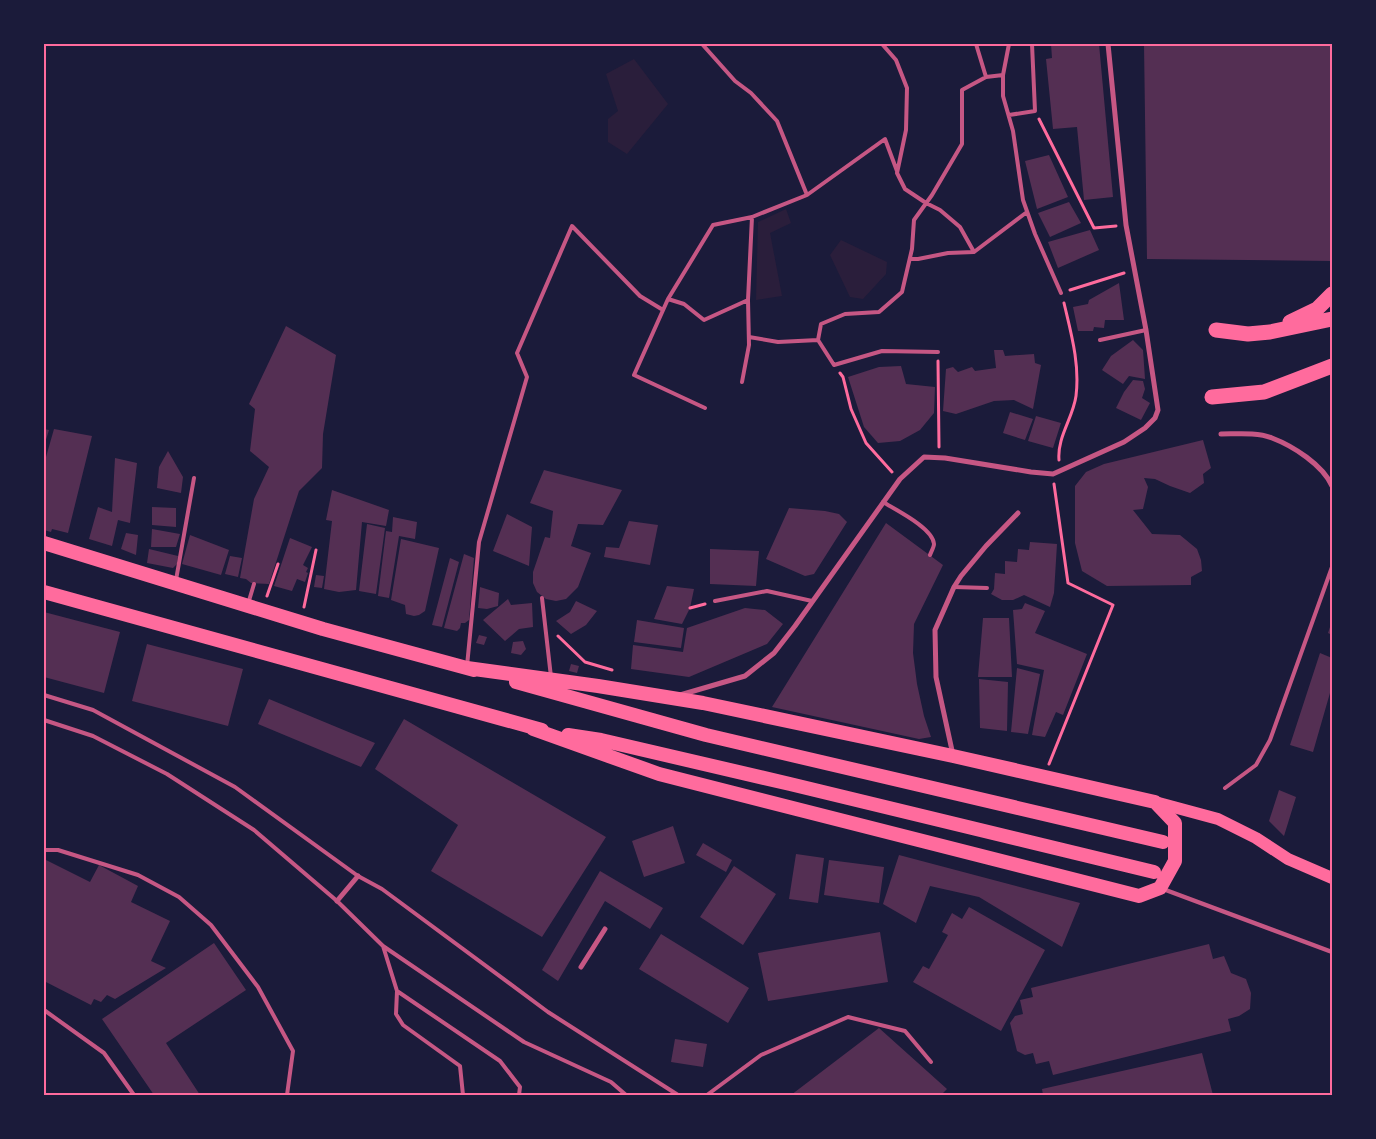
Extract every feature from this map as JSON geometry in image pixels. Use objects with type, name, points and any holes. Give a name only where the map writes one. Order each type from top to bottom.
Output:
[{"type":"highway","points":[[1270,332],[1317,309],[1332,294]]},
{"type":"highway","points":[[1216,330],[1248,334],[1270,332],[1332,319]]},
{"type":"highway","points":[[1212,397],[1264,392],[1332,366]]},
{"type":"highway","points":[[44,544],[301,622],[706,735],[1163,842]]},
{"type":"highway","points":[[44,592],[533,729],[659,774],[1139,896],[1160,888],[1175,860],[1175,823],[1155,802],[953,756],[670,698],[467,668]]},
{"type":"highway","points":[[533,729],[602,740],[1154,872]]},
{"type":"main road","points":[[1155,802],[1218,819],[1256,838],[1288,859],[1332,878]]},
{"type":"street","points":[[670,698],[745,676],[774,653],[900,479],[924,456],[1053,474],[1124,442],[1145,428],[1155,418],[1158,410],[1146,330],[1126,225],[1108,44]]},
{"type":"street","points":[[1221,434],[1249,434],[1271,437],[1308,457],[1325,474],[1332,486]]},
{"type":"street","points":[[953,756],[936,677],[935,630],[954,587],[961,576],[986,546],[1018,513]]},
{"type":"street","points":[[337,901],[358,876]]},
{"type":"street","points":[[1160,888],[1332,952]]},
{"type":"street","points":[[581,968],[605,929]]},
{"type":"lane","points":[[702,44],[735,82],[751,93],[777,121],[807,196]]},
{"type":"lane","points":[[882,44],[896,60],[907,88],[906,130],[897,173]]},
{"type":"lane","points":[[976,44],[986,78]]},
{"type":"lane","points":[[1009,44],[1003,75],[1003,96],[1013,131],[1023,200],[1061,293]]},
{"type":"lane","points":[[1009,115],[1034,111],[1032,44]]},
{"type":"lane","points":[[938,352],[882,350],[834,365],[818,340],[821,324],[845,314],[879,312],[902,292],[912,249],[914,220],[962,144],[962,90],[986,78],[1003,75]]},
{"type":"lane","points":[[705,408],[634,375],[668,299],[713,225],[752,217],[807,196],[884,139],[905,189],[940,210],[960,228],[974,252]]},
{"type":"lane","points":[[910,259],[948,253],[974,252],[1027,212]]},
{"type":"lane","points":[[742,382],[749,345],[748,300],[752,217]]},
{"type":"lane","points":[[467,668],[480,542],[527,377],[517,353],[572,226],[640,296],[663,310]]},
{"type":"lane","points":[[668,299],[684,304],[704,320],[748,300]]},
{"type":"lane","points":[[1100,340],[1146,330]]},
{"type":"lane","points":[[749,337],[778,342],[818,340]]},
{"type":"lane","points":[[175,585],[194,478]]},
{"type":"lane","points":[[883,502],[923,527],[932,536],[934,545],[930,555]]},
{"type":"lane","points":[[1226,788],[1256,765],[1270,740],[1332,567]]},
{"type":"lane","points":[[248,606],[254,584]]},
{"type":"lane","points":[[954,587],[988,588]]},
{"type":"lane","points":[[715,600],[767,590],[812,601]]},
{"type":"lane","points":[[542,598],[551,680]]},
{"type":"lane","points":[[44,695],[93,710],[235,787],[358,876],[382,889],[548,1012],[678,1095]]},
{"type":"lane","points":[[44,720],[93,736],[167,774],[254,830],[337,901],[383,946],[524,1042],[611,1082],[626,1095]]},
{"type":"lane","points":[[44,850],[58,850],[138,875],[179,898],[211,925],[258,987],[293,1051],[287,1095]]},
{"type":"lane","points":[[383,946],[397,991],[396,1014],[403,1025],[460,1066],[463,1095]]},
{"type":"lane","points":[[397,991],[500,1060],[520,1087],[519,1095]]},
{"type":"lane","points":[[44,1010],[104,1054],[134,1095]]},
{"type":"lane","points":[[707,1095],[761,1055],[848,1017],[905,1031],[932,1062]]},
{"type":"path","points":[[1034,111],[1094,228],[1126,225]]},
{"type":"path","points":[[1060,470],[1058,449],[1076,396],[1076,355],[1061,293],[1125,272],[1126,280]]},
{"type":"path","points":[[938,352],[939,458]]},
{"type":"path","points":[[834,365],[843,377],[851,409],[866,443],[891,471]]},
{"type":"path","points":[[1044,776],[1113,605],[1068,583],[1053,474]]},
{"type":"path","points":[[301,622],[316,550]]},
{"type":"path","points":[[263,610],[278,564]]},
{"type":"path","points":[[690,608],[715,600]]},
{"type":"path","points":[[545,624],[585,662],[620,673]]},
{"type":"shaded area","points":[[634,59],[668,104],[627,154],[608,142],[608,119],[618,111],[606,74]]},
{"type":"shaded area","points":[[786,209],[791,223],[770,233],[782,296],[756,300],[758,222]]},
{"type":"shaded area","points":[[841,240],[887,262],[886,274],[863,299],[850,297],[830,255]]},
{"type":"building","points":[[1051,44],[1099,44],[1113,197],[1084,200],[1077,127],[1053,129],[1046,59],[1052,58]]},
{"type":"building","points":[[1144,44],[1332,44],[1332,261],[1147,259]]},
{"type":"building","points":[[1049,155],[1068,197],[1037,209],[1025,161]]},
{"type":"building","points":[[1069,202],[1081,223],[1050,237],[1038,213]]},
{"type":"building","points":[[1090,230],[1099,250],[1058,268],[1048,242]]},
{"type":"building","points":[[1119,283],[1124,320],[1105,320],[1104,328],[1094,327],[1093,331],[1078,331],[1073,307],[1088,304],[1089,300]]},
{"type":"building","points":[[286,326],[336,355],[323,434],[322,468],[299,491],[269,584],[251,583],[246,579],[240,578],[254,499],[269,467],[250,451],[255,409],[249,404]]},
{"type":"building","points":[[1133,340],[1143,350],[1145,379],[1129,376],[1123,384],[1102,370],[1111,356]]},
{"type":"building","points":[[994,350],[1003,350],[1005,356],[1034,354],[1035,363],[1041,365],[1033,409],[1014,400],[994,401],[956,414],[943,411],[946,369],[953,367],[958,372],[972,367],[975,371],[996,368]]},
{"type":"building","points":[[901,366],[906,384],[935,387],[934,413],[920,430],[900,441],[878,443],[864,427],[848,377],[879,367]]},
{"type":"building","points":[[1133,380],[1143,381],[1145,389],[1142,398],[1150,403],[1141,420],[1116,408]]},
{"type":"building","points":[[1010,412],[1033,419],[1025,440],[1003,433]]},
{"type":"building","points":[[1036,416],[1061,423],[1053,448],[1028,441]]},
{"type":"building","points":[[44,429],[49,430],[44,446]]},
{"type":"building","points":[[54,429],[92,436],[68,533],[52,529],[51,532],[44,530],[44,464]]},
{"type":"building","points":[[1203,440],[1211,468],[1203,474],[1204,483],[1190,493],[1155,479],[1144,478],[1148,487],[1143,509],[1133,510],[1152,534],[1180,535],[1197,549],[1202,571],[1191,577],[1191,585],[1107,586],[1082,571],[1075,543],[1075,486],[1086,472],[1104,464]]},
{"type":"building","points":[[168,451],[183,477],[181,493],[157,488],[159,467]]},
{"type":"building","points":[[115,458],[137,463],[130,523],[118,520],[112,546],[89,539],[98,507],[112,512]]},
{"type":"building","points":[[544,470],[622,490],[603,525],[578,524],[571,546],[591,553],[578,587],[566,599],[556,601],[546,599],[537,592],[533,583],[533,572],[545,537],[550,538],[553,511],[530,503]]},
{"type":"building","points":[[332,490],[389,510],[386,526],[362,522],[356,590],[339,592],[324,589],[332,521],[326,520]]},
{"type":"building","points":[[152,507],[176,508],[176,527],[152,525]]},
{"type":"building","points":[[789,508],[839,514],[847,522],[814,574],[805,576],[766,559]]},
{"type":"building","points":[[507,514],[532,527],[529,566],[493,551]]},
{"type":"building","points":[[393,517],[417,522],[415,539],[399,536],[389,598],[378,596],[386,531],[392,532]]},
{"type":"building","points":[[629,521],[658,525],[650,565],[604,557],[606,547],[619,548]]},
{"type":"building","points":[[886,523],[943,565],[914,624],[913,653],[917,684],[931,737],[919,739],[772,707]]},
{"type":"building","points":[[367,524],[385,528],[376,594],[359,591]]},
{"type":"building","points":[[152,529],[180,534],[176,547],[151,547]]},
{"type":"building","points":[[126,533],[138,535],[136,555],[121,549]]},
{"type":"building","points":[[190,535],[229,550],[221,575],[182,564]]},
{"type":"building","points":[[290,538],[312,547],[303,565],[308,568],[305,582],[297,579],[292,591],[274,586]]},
{"type":"building","points":[[401,539],[439,548],[425,611],[419,615],[406,614],[405,605],[391,600]]},
{"type":"building","points":[[1030,542],[1057,544],[1054,593],[1050,607],[1024,595],[1013,600],[1002,600],[991,594],[994,589],[995,573],[1005,574],[1005,561],[1017,562],[1018,549],[1029,550]]},
{"type":"building","points":[[149,549],[178,556],[177,564],[173,568],[147,563]]},
{"type":"building","points":[[710,549],[759,551],[756,586],[710,584]]},
{"type":"building","points":[[464,554],[474,558],[469,620],[461,623],[457,631],[444,628]]},
{"type":"building","points":[[230,556],[242,558],[238,577],[225,574]]},
{"type":"building","points":[[450,558],[459,562],[442,627],[432,625]]},
{"type":"building","points":[[316,575],[324,576],[322,588],[314,587]]},
{"type":"building","points":[[667,586],[694,589],[690,608],[682,624],[654,619]]},
{"type":"building","points":[[480,587],[499,593],[498,606],[487,609],[478,608]]},
{"type":"building","points":[[508,599],[511,605],[532,603],[533,627],[519,629],[505,641],[483,620]]},
{"type":"building","points":[[576,601],[597,611],[586,625],[571,634],[556,621],[570,612]]},
{"type":"building","points":[[1025,603],[1045,611],[1035,633],[1087,654],[1063,715],[1056,712],[1045,737],[1032,735],[1044,670],[1017,664],[1013,610],[1022,609]]},
{"type":"building","points":[[745,608],[765,610],[783,624],[767,644],[689,677],[631,669],[633,645],[683,652],[687,628]]},
{"type":"building","points":[[44,612],[120,632],[104,693],[44,677]]},
{"type":"building","points":[[983,618],[1009,618],[1012,677],[978,677]]},
{"type":"building","points":[[637,620],[684,628],[681,648],[634,642]]},
{"type":"building","points":[[1332,621],[1332,635],[1328,633]]},
{"type":"building","points":[[479,635],[487,637],[484,645],[476,643]]},
{"type":"building","points":[[523,641],[526,649],[521,655],[511,653],[513,642]]},
{"type":"building","points":[[147,644],[243,669],[228,726],[132,701]]},
{"type":"building","points":[[1320,653],[1332,658],[1332,686],[1313,752],[1290,745]]},
{"type":"building","points":[[571,664],[579,666],[577,673],[569,671]]},
{"type":"building","points":[[1017,668],[1040,674],[1028,734],[1011,732]]},
{"type":"building","points":[[979,679],[1008,682],[1007,731],[980,728]]},
{"type":"building","points":[[269,699],[375,743],[361,767],[258,724]]},
{"type":"building","points":[[404,719],[606,837],[542,937],[431,871],[458,825],[375,769]]},
{"type":"building","points":[[1279,790],[1296,797],[1284,836],[1269,821]]},
{"type":"building","points":[[673,826],[685,863],[644,877],[632,841]]},
{"type":"building","points":[[703,843],[732,860],[726,872],[696,855]]},
{"type":"building","points":[[796,854],[824,858],[818,903],[789,899]]},
{"type":"building","points":[[899,855],[1080,903],[1062,947],[979,897],[930,886],[916,923],[883,904]]},
{"type":"building","points":[[44,859],[90,882],[99,865],[138,886],[131,902],[170,921],[151,961],[166,968],[115,999],[107,995],[101,1002],[94,999],[91,1005],[44,981]]},
{"type":"building","points":[[829,860],[884,867],[879,903],[824,895]]},
{"type":"building","points":[[734,866],[776,894],[743,945],[700,917]]},
{"type":"building","points":[[600,871],[663,908],[650,929],[605,901],[558,981],[542,970]]},
{"type":"building","points":[[969,907],[1045,950],[1001,1031],[913,982],[923,966],[929,969],[948,935],[942,932],[952,913],[962,919]]},
{"type":"building","points":[[880,932],[888,982],[768,1001],[758,953]]},
{"type":"building","points":[[661,934],[749,988],[728,1023],[639,969]]},
{"type":"building","points":[[214,943],[246,990],[166,1043],[200,1095],[154,1095],[102,1019]]},
{"type":"building","points":[[1209,944],[1213,959],[1224,956],[1231,973],[1246,979],[1251,993],[1250,1009],[1239,1016],[1228,1019],[1231,1031],[1053,1075],[1049,1061],[1036,1064],[1033,1053],[1025,1055],[1017,1051],[1010,1023],[1015,1016],[1023,1014],[1020,1000],[1033,997],[1031,988]]},
{"type":"building","points":[[879,1028],[947,1089],[941,1095],[791,1095]]},
{"type":"building","points":[[675,1039],[707,1044],[703,1067],[671,1062]]},
{"type":"building","points":[[1202,1053],[1213,1095],[1043,1095],[1042,1089]]}]
